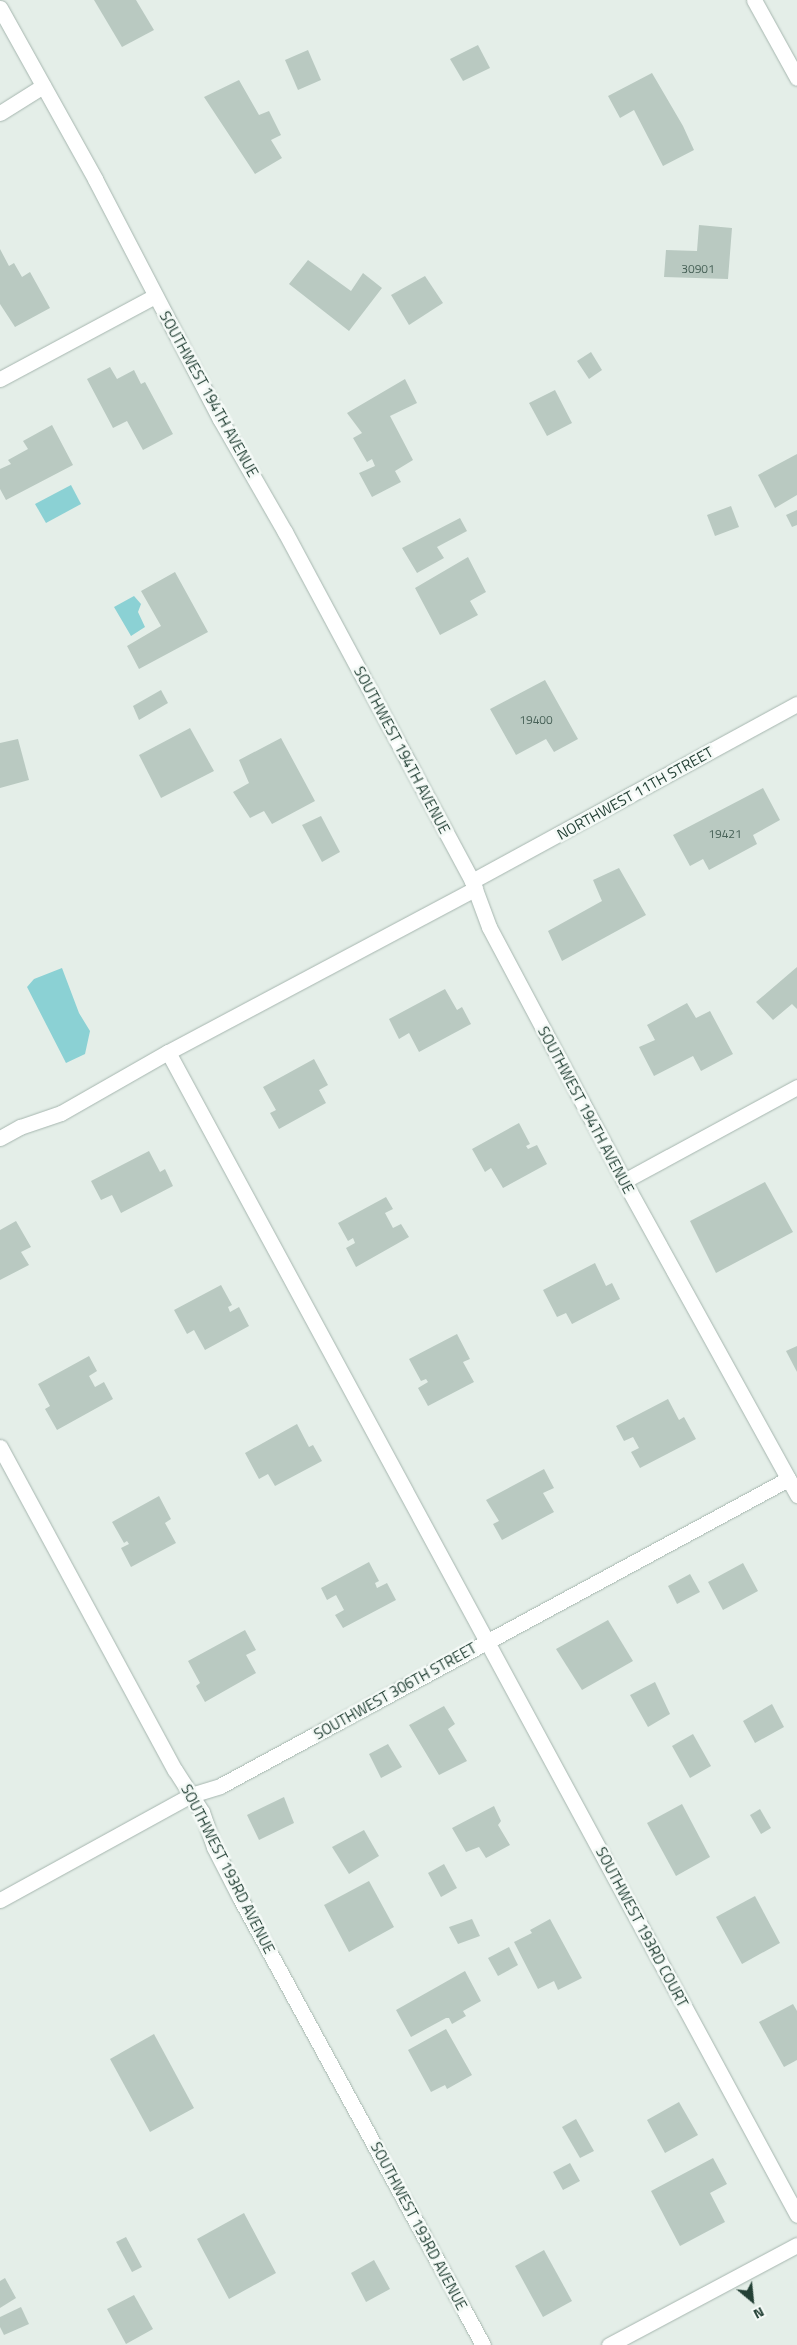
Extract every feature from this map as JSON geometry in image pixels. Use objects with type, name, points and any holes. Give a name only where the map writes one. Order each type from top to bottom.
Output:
[{"type":"street","points":[[754,0],[797,78]]},
{"type":"street","name":"SOUTHWEST 194TH AVENUE","points":[[0,8],[134,253],[220,418],[285,532],[474,885],[489,927],[624,1181],[797,1495]]},
{"type":"street","points":[[0,112],[43,86]]},
{"type":"street","points":[[0,379],[155,296]]},
{"type":"street","name":"NORTHWEST 11TH STREET","points":[[0,1138],[20,1127],[60,1113],[474,885],[797,704]]},
{"type":"street","name":"SOUTHWEST 193RD COURT","points":[[168,1052],[488,1640],[797,2215]]},
{"type":"street","points":[[624,1181],[797,1087]]},
{"type":"street","name":"SOUTHWEST 193RD AVENUE","points":[[0,1447],[175,1770],[202,1812],[218,1857],[483,2345]]},
{"type":"street","name":"SOUTHWEST 306TH STREET","points":[[0,1900],[191,1794],[220,1786],[788,1478]]},
{"type":"street","points":[[610,2345],[797,2245]]},
{"type":"water","points":[[71,485],[81,504],[46,523],[35,504]]},
{"type":"water","points":[[134,596],[141,604],[138,612],[145,627],[131,636],[114,607]]},
{"type":"water","points":[[62,968],[79,1013],[90,1031],[85,1054],[66,1063],[27,987],[34,979]]},
{"type":"building","points":[[94,0],[136,0],[154,30],[122,47]]},
{"type":"building","points":[[478,45],[490,68],[463,81],[450,59]]},
{"type":"building","points":[[308,50],[321,80],[298,90],[285,60]]},
{"type":"building","points":[[652,73],[683,126],[694,150],[663,166],[634,110],[620,118],[608,96]]},
{"type":"building","points":[[239,80],[259,115],[269,111],[281,135],[271,140],[282,158],[255,174],[204,97]]},
{"type":"building","points":[[699,225],[732,228],[728,279],[664,277],[666,250],[697,251]]},
{"type":"building","points":[[0,249],[9,266],[14,263],[22,277],[30,272],[50,308],[15,327],[0,304]]},
{"type":"building","points":[[308,260],[351,291],[363,273],[382,288],[349,331],[289,284]]},
{"type":"building","points":[[425,276],[443,303],[409,325],[391,295]]},
{"type":"building","points":[[591,352],[602,370],[589,379],[577,361]]},
{"type":"building","points":[[110,367],[117,379],[134,370],[141,384],[145,382],[173,434],[143,450],[127,421],[113,428],[87,379]]},
{"type":"building","points":[[405,379],[417,403],[390,416],[413,460],[395,471],[401,482],[372,497],[359,473],[375,466],[372,459],[367,462],[353,438],[362,433],[347,413]]},
{"type":"building","points":[[555,390],[572,423],[547,436],[529,403]]},
{"type":"building","points":[[52,425],[73,465],[6,500],[0,489],[0,469],[11,464],[8,460],[28,449],[23,441]]},
{"type":"building","points":[[797,454],[797,495],[775,508],[758,475]]},
{"type":"building","points":[[731,506],[739,527],[715,536],[707,515]]},
{"type":"building","points":[[797,510],[797,525],[792,527],[786,515]]},
{"type":"building","points":[[460,518],[467,531],[437,547],[444,558],[417,573],[402,548]]},
{"type":"building","points":[[468,557],[486,592],[470,601],[478,615],[440,635],[415,588]]},
{"type":"building","points":[[175,572],[208,632],[139,669],[127,646],[161,626],[141,591]]},
{"type":"building","points":[[545,680],[578,739],[554,752],[546,739],[516,755],[490,709]]},
{"type":"building","points":[[161,690],[168,703],[139,720],[133,706]]},
{"type":"building","points":[[190,728],[214,771],[161,798],[139,755]]},
{"type":"building","points":[[281,738],[315,801],[272,824],[264,811],[250,818],[233,792],[249,783],[239,760]]},
{"type":"building","points":[[18,739],[29,780],[0,788],[0,743]]},
{"type":"building","points":[[763,788],[780,820],[753,835],[757,844],[709,870],[703,859],[690,866],[673,835]]},
{"type":"building","points":[[321,816],[340,852],[322,862],[302,825]]},
{"type":"building","points":[[619,868],[646,915],[562,961],[548,931],[602,901],[593,880]]},
{"type":"building","points":[[797,967],[797,1009],[792,1004],[773,1020],[756,1002]]},
{"type":"building","points":[[445,989],[457,1010],[462,1007],[471,1024],[419,1052],[409,1033],[399,1039],[389,1019]]},
{"type":"building","points":[[687,1003],[696,1018],[710,1011],[733,1054],[701,1071],[693,1056],[654,1076],[639,1047],[655,1040],[647,1025]]},
{"type":"building","points":[[314,1059],[328,1085],[319,1090],[326,1103],[279,1129],[270,1113],[276,1110],[263,1087]]},
{"type":"building","points":[[519,1123],[530,1144],[526,1146],[528,1149],[537,1145],[547,1164],[503,1188],[491,1168],[485,1172],[472,1149]]},
{"type":"building","points":[[149,1151],[160,1172],[165,1169],[173,1186],[121,1213],[112,1195],[101,1200],[91,1181]]},
{"type":"building","points":[[765,1182],[793,1232],[716,1273],[690,1221]]},
{"type":"building","points":[[386,1197],[393,1209],[385,1213],[393,1228],[401,1224],[409,1237],[356,1267],[346,1248],[355,1243],[353,1238],[348,1241],[338,1223]]},
{"type":"building","points":[[16,1221],[31,1247],[21,1252],[29,1265],[0,1280],[0,1230]]},
{"type":"building","points":[[595,1263],[606,1286],[612,1283],[620,1299],[572,1324],[566,1313],[557,1317],[543,1290]]},
{"type":"building","points":[[221,1285],[232,1305],[228,1307],[230,1312],[239,1307],[249,1326],[205,1350],[194,1330],[187,1334],[174,1310]]},
{"type":"building","points":[[457,1334],[470,1359],[463,1362],[474,1382],[428,1406],[418,1388],[428,1382],[426,1379],[421,1381],[409,1359]]},
{"type":"building","points":[[797,1346],[797,1372],[786,1351]]},
{"type":"building","points":[[89,1356],[97,1371],[89,1376],[95,1387],[104,1382],[113,1399],[57,1430],[45,1409],[50,1406],[38,1384]]},
{"type":"building","points":[[668,1399],[679,1420],[684,1417],[696,1439],[640,1468],[631,1452],[639,1448],[633,1437],[624,1441],[616,1426]]},
{"type":"building","points":[[297,1424],[309,1447],[313,1445],[322,1461],[275,1486],[268,1474],[259,1479],[245,1453]]},
{"type":"building","points":[[544,1469],[554,1488],[543,1493],[554,1512],[502,1540],[493,1524],[499,1521],[486,1500]]},
{"type":"building","points":[[159,1496],[171,1519],[165,1523],[176,1543],[131,1567],[121,1548],[129,1544],[127,1541],[124,1543],[112,1522]]},
{"type":"building","points":[[369,1562],[379,1581],[375,1583],[377,1588],[387,1583],[396,1600],[343,1628],[335,1615],[344,1610],[336,1595],[327,1600],[321,1588]]},
{"type":"building","points":[[743,1563],[758,1591],[723,1610],[708,1582]]},
{"type":"building","points":[[690,1574],[700,1592],[677,1604],[668,1586]]},
{"type":"building","points":[[608,1620],[633,1661],[582,1690],[556,1649]]},
{"type":"building","points":[[245,1630],[256,1650],[246,1655],[256,1673],[205,1702],[196,1686],[200,1683],[188,1661]]},
{"type":"building","points":[[655,1682],[670,1714],[648,1727],[630,1695]]},
{"type":"building","points":[[772,1704],[784,1727],[755,1743],[743,1721]]},
{"type":"building","points":[[444,1706],[455,1724],[448,1729],[467,1761],[439,1775],[409,1725]]},
{"type":"building","points":[[693,1734],[711,1766],[690,1778],[672,1746]]},
{"type":"building","points":[[388,1744],[402,1767],[381,1778],[369,1754]]},
{"type":"building","points":[[284,1797],[294,1823],[259,1840],[247,1815]]},
{"type":"building","points":[[682,1804],[710,1857],[676,1876],[647,1823]]},
{"type":"building","points":[[494,1806],[501,1821],[498,1825],[510,1845],[486,1858],[479,1847],[466,1852],[452,1828]]},
{"type":"building","points":[[760,1809],[771,1828],[761,1834],[750,1815]]},
{"type":"building","points":[[364,1830],[379,1856],[349,1874],[332,1847]]},
{"type":"building","points":[[444,1864],[457,1888],[441,1897],[428,1873]]},
{"type":"building","points":[[369,1881],[394,1927],[349,1952],[324,1905]]},
{"type":"building","points":[[755,1896],[780,1943],[742,1964],[716,1917]]},
{"type":"building","points":[[472,1919],[480,1936],[458,1944],[449,1927]]},
{"type":"building","points":[[550,1919],[582,1978],[558,1990],[554,1981],[538,1989],[514,1942],[532,1933],[530,1930]]},
{"type":"building","points":[[509,1947],[518,1965],[498,1976],[488,1958]]},
{"type":"building","points":[[465,1971],[481,2001],[463,2011],[466,2016],[452,2024],[449,2018],[446,2018],[411,2037],[396,2010]]},
{"type":"building","points":[[793,2004],[797,2011],[797,2060],[784,2067],[759,2022]]},
{"type":"building","points":[[446,2029],[472,2075],[447,2089],[445,2085],[431,2092],[408,2050]]},
{"type":"building","points":[[154,2034],[194,2108],[150,2132],[110,2059]]},
{"type":"building","points":[[679,2102],[698,2135],[665,2153],[647,2120]]},
{"type":"building","points":[[576,2119],[594,2151],[580,2158],[562,2127]]},
{"type":"building","points":[[713,2158],[727,2184],[710,2193],[725,2222],[680,2246],[651,2191]]},
{"type":"building","points":[[570,2163],[580,2181],[563,2190],[553,2172]]},
{"type":"building","points":[[244,2213],[276,2273],[229,2299],[197,2239]]},
{"type":"building","points":[[126,2237],[142,2267],[132,2272],[116,2242]]},
{"type":"building","points":[[544,2250],[572,2301],[543,2317],[515,2266]]},
{"type":"building","points":[[374,2260],[390,2289],[366,2302],[351,2273]]},
{"type":"building","points":[[5,2278],[16,2298],[0,2308],[0,2281]]},
{"type":"building","points":[[134,2295],[153,2329],[126,2344],[107,2309]]},
{"type":"building","points":[[21,2307],[29,2324],[4,2335],[0,2327],[0,2317]]}]
